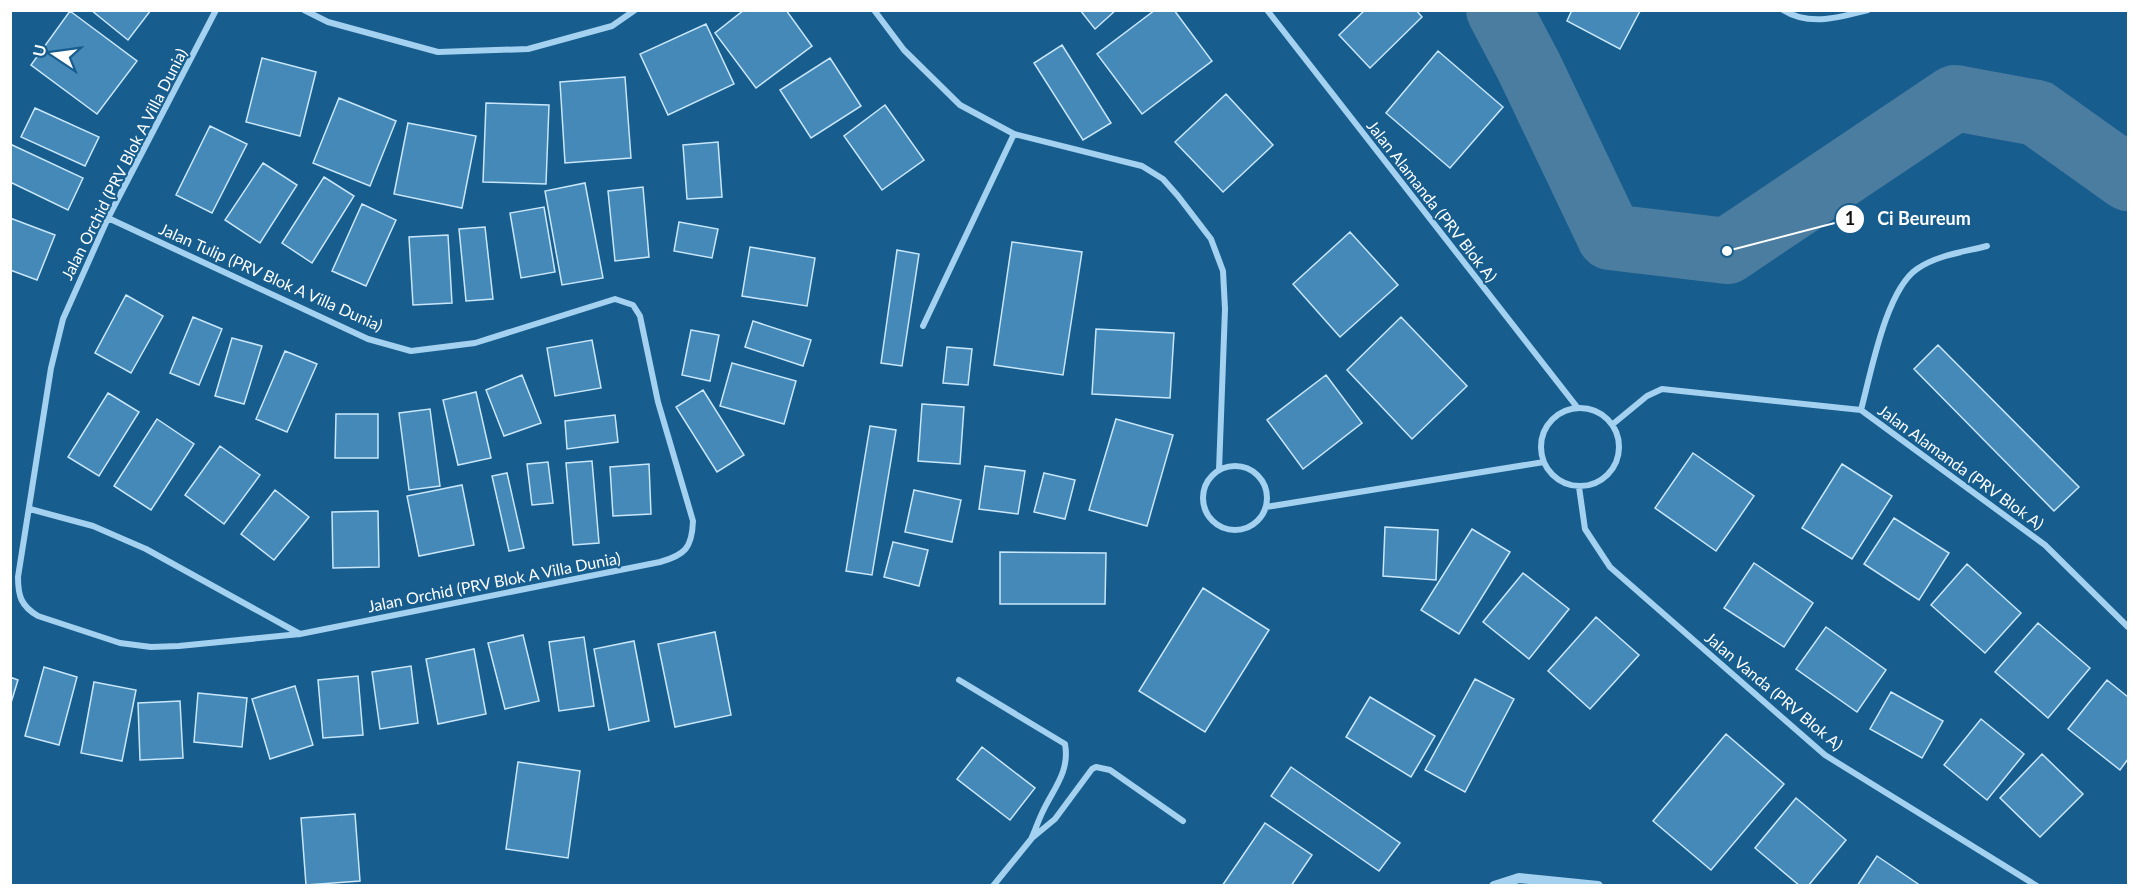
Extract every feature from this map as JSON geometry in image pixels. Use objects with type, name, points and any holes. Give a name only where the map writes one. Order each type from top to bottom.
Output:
[{"type":"street","name":"Jalan Orchid (PRV Blok A Villa Dunia)","points":[[216,10],[108,218],[63,318],[51,368],[18,577],[18,591],[22,603],[28,610],[38,616],[120,643],[151,647],[178,646],[300,634],[660,562],[678,557],[689,547]]},
{"type":"street","points":[[304,10],[328,22],[438,52],[528,49],[612,26],[635,10]]},
{"type":"street","points":[[874,10],[904,50],[960,105],[1014,134],[1142,166],[1163,179],[1179,196],[1211,239],[1223,271],[1225,309],[1219,470]]},
{"type":"street","name":"Jalan Alamanda (PRV Blok A)","points":[[1266,10],[1577,407]]},
{"type":"street","points":[[1782,10],[1798,18],[1824,21],[1868,10]]},
{"type":"street","points":[[923,326],[1014,134]]},
{"type":"street","name":"Jalan Tulip (PRV Blok A Villa Dunia)","points":[[108,218],[368,339],[411,351],[475,343],[615,299],[633,305],[640,316],[658,402],[693,521],[693,534],[689,547]]},
{"type":"street","points":[[1861,410],[1882,329],[1904,280],[1918,269],[1939,258],[1987,246]]},
{"type":"street","name":"Jalan Alamanda (PRV Blok A)","points":[[1613,424],[1647,396],[1662,389],[1861,410],[2045,545],[2128,627]]},
{"type":"street","points":[[1577,407],[1590,409],[1603,415],[1613,424],[1618,437],[1619,452],[1615,466],[1606,477],[1593,484],[1579,487],[1558,480],[1544,462],[1541,450],[1542,438],[1554,417],[1565,410],[1577,407]]},
{"type":"street","points":[[1266,507],[1544,462]]},
{"type":"street","points":[[1234,466],[1248,469],[1260,478],[1266,492],[1266,507],[1259,519],[1248,528],[1234,531],[1221,528],[1209,519],[1203,506],[1203,493],[1209,479],[1219,470],[1234,466]]},
{"type":"street","name":"Jalan Vanda (PRV Blok A)","points":[[1579,487],[1585,530],[1610,567],[1798,732],[1825,755],[2037,885]]},
{"type":"street","points":[[30,509],[93,526],[146,549],[300,634]]},
{"type":"street","points":[[959,680],[1065,744],[1067,755],[1062,777],[1042,812],[1032,838]]},
{"type":"street","points":[[993,885],[1032,838],[1055,819],[1092,769],[1096,767],[1110,770],[1183,820]]},
{"type":"street","points":[[1494,885],[1519,878],[1598,885]]},
{"type":"building","points":[[91,10],[151,10],[128,40]]},
{"type":"building","points":[[744,10],[786,10],[812,46],[756,88],[715,33]]},
{"type":"building","points":[[1080,10],[1116,10],[1095,29]]},
{"type":"building","points":[[1155,10],[1174,10],[1212,61],[1142,114],[1097,54]]},
{"type":"building","points":[[1365,10],[1416,10],[1422,17],[1370,68],[1339,35]]},
{"type":"building","points":[[1572,10],[1640,11],[1620,49],[1567,21]]},
{"type":"building","points":[[70,11],[137,61],[97,114],[31,65]]},
{"type":"building","points":[[706,24],[734,84],[668,115],[640,54]]},
{"type":"building","points":[[1062,45],[1111,123],[1083,140],[1034,63]]},
{"type":"building","points":[[1438,51],[1503,107],[1450,168],[1386,113]]},
{"type":"building","points":[[262,58],[316,72],[300,136],[246,122]]},
{"type":"building","points":[[830,58],[861,106],[811,138],[780,90]]},
{"type":"building","points":[[625,77],[631,158],[565,163],[560,82]]},
{"type":"building","points":[[1226,94],[1273,145],[1223,192],[1175,142]]},
{"type":"building","points":[[339,98],[396,121],[370,186],[313,163]]},
{"type":"building","points":[[486,103],[549,105],[546,184],[483,182]]},
{"type":"building","points":[[885,105],[924,160],[882,190],[844,136]]},
{"type":"building","points":[[35,108],[99,137],[85,166],[21,137]]},
{"type":"building","points":[[408,123],[476,136],[462,208],[394,194]]},
{"type":"building","points":[[210,126],[247,144],[212,213],[176,195]]},
{"type":"building","points":[[718,142],[722,197],[687,199],[683,145]]},
{"type":"building","points":[[10,144],[83,178],[68,210],[10,182]]},
{"type":"building","points":[[263,163],[297,185],[260,243],[225,220]]},
{"type":"building","points":[[324,177],[354,196],[312,263],[282,243]]},
{"type":"building","points":[[585,183],[603,278],[562,285],[545,191]]},
{"type":"building","points":[[643,187],[649,257],[615,261],[608,191]]},
{"type":"building","points":[[362,204],[396,220],[366,286],[332,271]]},
{"type":"building","points":[[544,207],[555,272],[521,278],[510,213]]},
{"type":"building","points":[[10,218],[55,235],[37,280],[10,270]]},
{"type":"building","points":[[679,222],[718,229],[712,258],[674,251]]},
{"type":"building","points":[[485,227],[493,299],[466,301],[459,229]]},
{"type":"building","points":[[1350,232],[1398,285],[1340,337],[1293,284]]},
{"type":"building","points":[[448,235],[452,303],[413,305],[409,237]]},
{"type":"building","points":[[1012,242],[1082,252],[1063,375],[994,365]]},
{"type":"building","points":[[750,247],[815,258],[807,306],[742,296]]},
{"type":"building","points":[[897,250],[919,254],[902,366],[881,363]]},
{"type":"building","points":[[126,295],[163,316],[131,373],[95,353]]},
{"type":"building","points":[[193,317],[222,329],[199,385],[170,373]]},
{"type":"building","points":[[1401,317],[1467,386],[1412,439],[1347,370]]},
{"type":"building","points":[[753,321],[811,340],[803,366],[745,347]]},
{"type":"building","points":[[1096,329],[1174,333],[1170,398],[1092,394]]},
{"type":"building","points":[[691,330],[719,335],[710,381],[682,375]]},
{"type":"building","points":[[232,338],[262,346],[244,404],[215,396]]},
{"type":"building","points":[[592,340],[601,388],[555,396],[547,348]]},
{"type":"building","points":[[1938,345],[2079,487],[2054,511],[1914,369]]},
{"type":"building","points":[[947,347],[972,349],[968,385],[943,383]]},
{"type":"building","points":[[285,351],[317,364],[287,432],[256,419]]},
{"type":"building","points":[[732,363],[796,381],[784,424],[720,406]]},
{"type":"building","points":[[522,375],[541,423],[504,436],[486,390]]},
{"type":"building","points":[[1326,375],[1362,423],[1303,469],[1267,420]]},
{"type":"building","points":[[703,390],[744,455],[717,472],[676,407]]},
{"type":"building","points":[[476,392],[491,458],[458,465],[443,400]]},
{"type":"building","points":[[108,393],[139,412],[99,476],[68,457]]},
{"type":"building","points":[[922,404],[964,407],[960,464],[918,461]]},
{"type":"building","points":[[430,409],[440,486],[409,490],[399,413]]},
{"type":"building","points":[[336,414],[378,414],[378,458],[335,458]]},
{"type":"building","points":[[615,415],[618,442],[567,449],[565,421]]},
{"type":"building","points":[[157,419],[194,444],[151,510],[114,486]]},
{"type":"building","points":[[1116,419],[1173,435],[1147,526],[1089,510]]},
{"type":"building","points":[[870,426],[896,430],[872,575],[846,571]]},
{"type":"building","points":[[220,446],[260,475],[224,524],[185,495]]},
{"type":"building","points":[[1693,453],[1754,496],[1716,551],[1655,508]]},
{"type":"building","points":[[592,461],[599,543],[573,545],[566,463]]},
{"type":"building","points":[[548,462],[553,503],[532,505],[527,464]]},
{"type":"building","points":[[649,464],[651,514],[613,516],[610,467]]},
{"type":"building","points":[[1842,464],[1892,496],[1852,559],[1802,528]]},
{"type":"building","points":[[985,466],[1025,471],[1018,514],[979,509]]},
{"type":"building","points":[[507,473],[524,548],[509,551],[492,476]]},
{"type":"building","points":[[1044,473],[1075,480],[1065,519],[1034,512]]},
{"type":"building","points":[[462,485],[474,545],[419,556],[407,496]]},
{"type":"building","points":[[275,490],[309,517],[274,560],[241,534]]},
{"type":"building","points":[[914,490],[961,500],[952,542],[905,532]]},
{"type":"building","points":[[378,511],[379,567],[333,568],[332,512]]},
{"type":"building","points":[[1894,518],[1949,553],[1919,600],[1864,564]]},
{"type":"building","points":[[1385,527],[1438,530],[1436,580],[1383,576]]},
{"type":"building","points":[[1472,529],[1510,552],[1459,634],[1421,610]]},
{"type":"building","points":[[893,542],[928,550],[919,586],[884,577]]},
{"type":"building","points":[[1000,552],[1106,553],[1105,604],[1000,604]]},
{"type":"building","points":[[1754,563],[1813,603],[1784,647],[1724,608]]},
{"type":"building","points":[[1967,564],[2021,613],[1985,653],[1931,605]]},
{"type":"building","points":[[1523,573],[1569,609],[1529,659],[1483,622]]},
{"type":"building","points":[[1203,588],[1269,630],[1205,732],[1139,691]]},
{"type":"building","points":[[1596,617],[1639,655],[1590,709],[1548,671]]},
{"type":"building","points":[[2038,623],[2090,668],[2048,718],[1995,672]]},
{"type":"building","points":[[1826,627],[1886,670],[1857,712],[1796,669]]},
{"type":"building","points":[[715,632],[731,715],[675,727],[658,644]]},
{"type":"building","points":[[523,635],[539,701],[505,709],[488,643]]},
{"type":"building","points":[[584,637],[594,706],[559,711],[549,642]]},
{"type":"building","points":[[634,641],[649,721],[609,730],[594,649]]},
{"type":"building","points":[[474,649],[486,714],[438,724],[426,659]]},
{"type":"building","points":[[411,666],[418,723],[380,729],[372,672]]},
{"type":"building","points":[[44,667],[77,677],[59,745],[25,736]]},
{"type":"building","points":[[358,676],[363,735],[323,738],[318,680]]},
{"type":"building","points":[[10,677],[18,680],[10,706]]},
{"type":"building","points":[[1475,679],[1514,699],[1465,792],[1425,770]]},
{"type":"building","points":[[2107,680],[2128,697],[2128,759],[2120,770],[2068,729]]},
{"type":"building","points":[[94,682],[136,690],[122,761],[81,753]]},
{"type":"building","points":[[295,686],[313,745],[270,759],[252,699]]},
{"type":"building","points":[[1891,692],[1943,721],[1922,758],[1870,729]]},
{"type":"building","points":[[198,693],[247,698],[242,747],[194,742]]},
{"type":"building","points":[[1370,697],[1435,736],[1411,777],[1346,737]]},
{"type":"building","points":[[180,701],[183,758],[140,760],[138,703]]},
{"type":"building","points":[[1981,719],[2024,754],[1987,800],[1944,765]]},
{"type":"building","points":[[1726,734],[1784,784],[1711,870],[1653,821]]},
{"type":"building","points":[[982,747],[1035,788],[1010,820],[957,779]]},
{"type":"building","points":[[2042,754],[2083,794],[2040,837],[2000,798]]},
{"type":"building","points":[[518,762],[580,771],[568,858],[506,849]]},
{"type":"building","points":[[1291,767],[1400,843],[1379,871],[1271,796]]},
{"type":"building","points":[[1796,798],[1846,840],[1808,886],[1800,886],[1755,848]]},
{"type":"building","points":[[355,814],[360,881],[306,885],[301,818]]},
{"type":"building","points":[[1265,823],[1312,855],[1291,886],[1222,886]]},
{"type":"building","points":[[1877,856],[1921,886],[1857,886]]},
{"type":"waterway","points":[[1499,10],[1529,67],[1610,237],[1727,251],[1955,98],[2037,113],[2128,178]]},
{"type":"place","name":"Ci Beureum","points":[[1727,251]]}]
